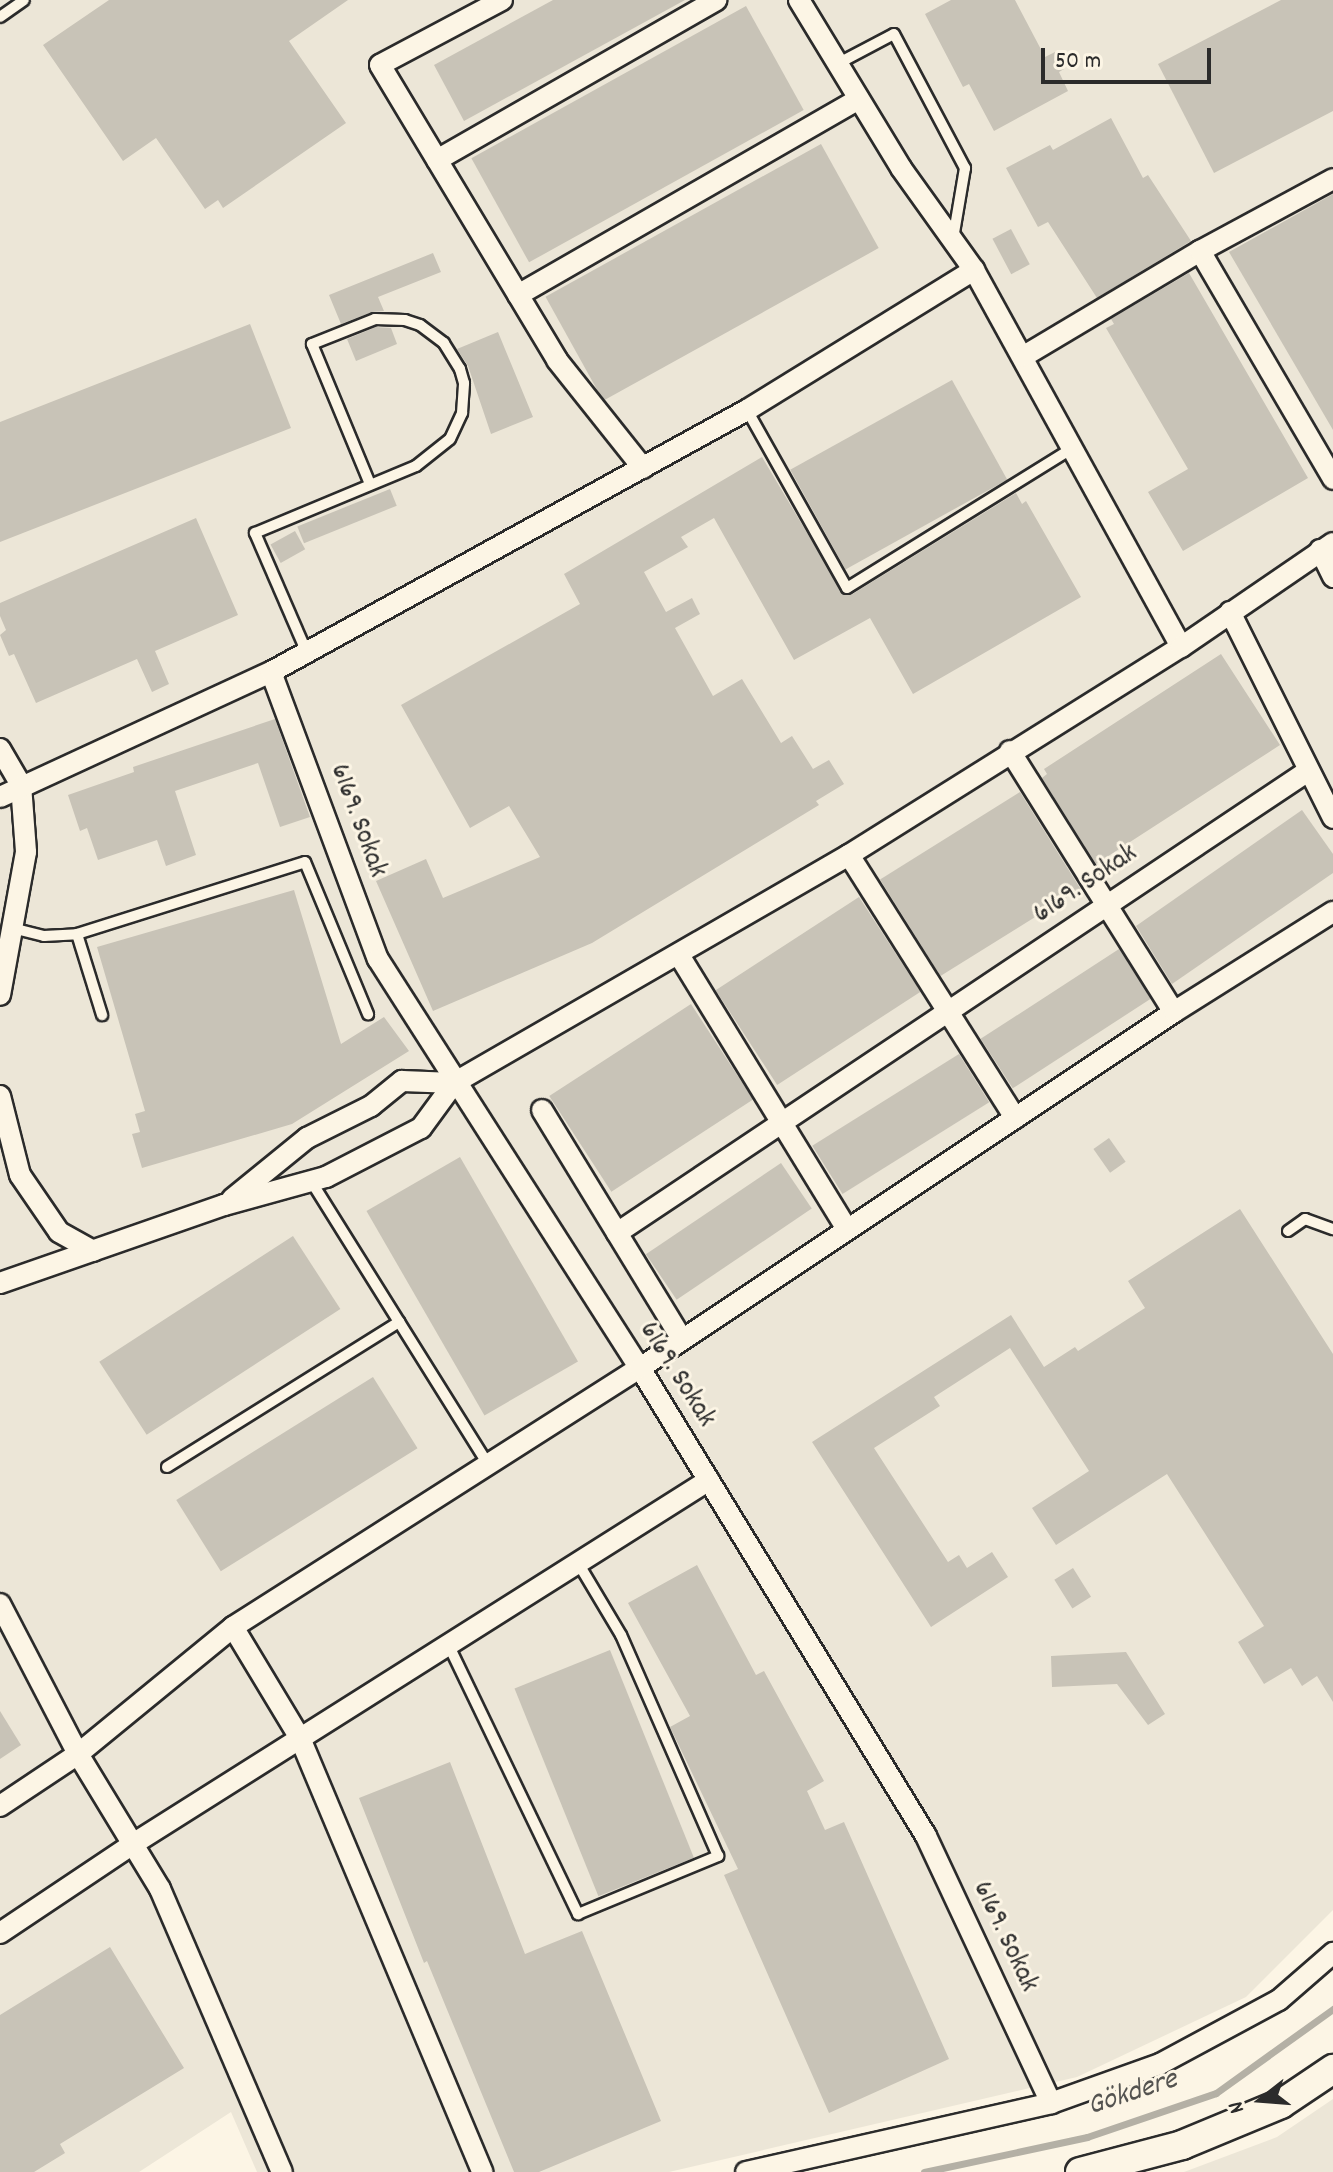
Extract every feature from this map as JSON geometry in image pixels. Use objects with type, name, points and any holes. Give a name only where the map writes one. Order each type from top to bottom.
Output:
[{"type":"main road","points":[[1080,2172],[1182,2145],[1224,2128],[1281,2104],[1333,2069]]},
{"type":"street","points":[[502,0],[380,65],[557,360],[643,468]]},
{"type":"street","points":[[437,160],[716,0]]},
{"type":"street","points":[[799,0],[901,168],[974,270],[1024,356],[1181,647]]},
{"type":"street","points":[[518,295],[859,99]]},
{"type":"street","points":[[1024,356],[1200,251],[1333,179]]},
{"type":"street","points":[[1200,251],[1333,479]]},
{"type":"street","points":[[0,797],[307,653],[747,410],[974,270]]},
{"type":"street","points":[[0,1283],[224,1205],[326,1177],[421,1128],[454,1083],[849,855],[1010,751],[1181,647],[1326,546],[1333,577]]},
{"type":"street","points":[[1230,612],[1333,818]]},
{"type":"street","name":"6169. Sokak","points":[[271,672],[378,959],[454,1083],[640,1368],[926,1836],[1051,2103]]},
{"type":"street","points":[[0,749],[21,785],[26,852],[0,995]]},
{"type":"street","points":[[1010,751],[1174,1012]]},
{"type":"street","name":"6169. Sokak","points":[[617,1233],[1308,771]]},
{"type":"street","points":[[849,855],[1015,1118]]},
{"type":"street","points":[[0,1806],[78,1754],[233,1627],[640,1368],[1174,1012],[1333,912]]},
{"type":"street","points":[[679,955],[847,1229]]},
{"type":"street","points":[[224,1205],[307,1138],[371,1106],[402,1081],[454,1083]]},
{"type":"street","points":[[0,1096],[20,1175],[59,1232],[93,1251]]},
{"type":"street","name":"6169. Sokak","points":[[542,1110],[682,1339]]},
{"type":"street","points":[[0,1933],[133,1844],[709,1480]]},
{"type":"street","points":[[3,1618],[78,1754],[160,1889],[282,2172]]},
{"type":"street","points":[[233,1627],[300,1738],[482,2172]]},
{"type":"street","points":[[746,2172],[1051,2103],[1160,2064],[1279,2000],[1333,1953]]},
{"type":"lane","points":[[0,17],[24,0]]},
{"type":"lane","points":[[837,64],[894,34],[965,168],[953,241]]},
{"type":"lane","points":[[307,653],[255,533],[429,459],[450,439],[462,413],[464,383],[453,355],[433,333],[405,320],[375,319],[312,344],[370,484]]},
{"type":"lane","points":[[747,410],[847,588],[1074,448]]},
{"type":"lane","points":[[12,928],[44,936],[77,934],[305,862],[368,1014]]},
{"type":"lane","points":[[77,934],[102,1015]]},
{"type":"lane","points":[[311,1181],[488,1464]]},
{"type":"lane","points":[[1288,1231],[1305,1219],[1333,1229]]},
{"type":"lane","points":[[167,1467],[399,1322]]},
{"type":"lane","points":[[448,1644],[578,1914],[718,1856],[621,1635],[578,1563]]},
{"type":"shaded area","points":[[0,0],[1333,0],[1333,1910],[1246,1997],[1077,2077],[669,2172],[257,2172],[231,2112],[139,2172],[0,2172]]},
{"type":"shaded area","points":[[1333,2099],[1333,2172],[1184,2172],[1277,2137]]},
{"type":"building","points":[[109,0],[348,0],[289,41],[346,123],[223,208],[218,200],[205,209],[156,138],[123,161],[43,45]]},
{"type":"building","points":[[553,0],[685,0],[464,121],[434,65]]},
{"type":"building","points":[[951,0],[1015,0],[1045,57],[1055,52],[1064,69],[1059,72],[1068,91],[994,131],[969,84],[963,87],[925,14]]},
{"type":"building","points":[[1281,0],[1333,0],[1333,111],[1214,173],[1158,64]]},
{"type":"building","points":[[746,6],[804,110],[529,262],[471,158]]},
{"type":"building","points":[[1111,118],[1143,178],[1148,175],[1191,241],[1097,298],[1048,222],[1038,227],[1006,168],[1050,145],[1053,150]]},
{"type":"building","points":[[821,144],[879,248],[603,401],[545,297]]},
{"type":"building","points":[[1333,194],[1333,430],[1229,252]]},
{"type":"building","points":[[1011,229],[1030,264],[1011,274],[992,239]]},
{"type":"building","points":[[433,253],[441,272],[378,297],[384,311],[372,312],[341,324],[329,295]]},
{"type":"building","points":[[1189,273],[1308,478],[1183,551],[1148,492],[1188,469],[1106,328],[1114,324],[1111,319]]},
{"type":"building","points":[[250,324],[291,428],[0,542],[0,422]]},
{"type":"building","points":[[376,327],[391,328],[397,344],[356,361],[347,339]]},
{"type":"building","points":[[498,332],[533,417],[491,434],[468,366],[457,349]]},
{"type":"building","points":[[952,380],[1007,480],[845,569],[790,470]]},
{"type":"building","points":[[762,457],[844,595],[851,595],[1016,493],[1022,504],[1026,501],[1081,597],[913,694],[870,618],[794,660],[714,518],[681,537],[688,547],[644,572],[666,612],[692,598],[700,614],[675,628],[713,696],[742,679],[781,743],[792,736],[813,769],[829,760],[844,784],[816,801],[819,805],[592,943],[433,1011],[376,881],[426,859],[443,898],[540,857],[509,806],[470,828],[401,705],[580,604],[564,574]]},
{"type":"building","points":[[390,489],[397,506],[304,543],[297,526]]},
{"type":"building","points":[[196,518],[238,615],[155,651],[169,684],[152,692],[137,659],[36,703],[14,654],[9,656],[0,635],[6,630],[0,616],[0,603]]},
{"type":"building","points":[[295,531],[305,549],[281,563],[271,545]]},
{"type":"building","points":[[1221,654],[1280,745],[1096,864],[1042,778],[1047,774],[1044,769]]},
{"type":"building","points":[[275,719],[310,817],[280,827],[258,763],[175,791],[196,855],[166,866],[157,840],[98,860],[87,828],[80,831],[68,795],[134,772],[133,767]]},
{"type":"building","points":[[1020,792],[1080,889],[940,976],[880,879]]},
{"type":"building","points":[[1302,810],[1333,854],[1333,873],[1172,984],[1136,926]]},
{"type":"building","points":[[294,890],[341,1044],[384,1017],[409,1051],[292,1124],[142,1168],[132,1134],[140,1132],[135,1114],[145,1111],[97,947]]},
{"type":"building","points":[[859,897],[921,992],[777,1085],[716,990]]},
{"type":"building","points":[[1119,949],[1151,998],[1013,1088],[981,1039]]},
{"type":"building","points":[[691,1004],[753,1100],[611,1192],[549,1096]]},
{"type":"building","points":[[959,1054],[989,1102],[842,1194],[812,1146]]},
{"type":"building","points":[[1109,1138],[1126,1162],[1110,1173],[1093,1149]]},
{"type":"building","points":[[460,1157],[578,1361],[484,1415],[366,1211]]},
{"type":"building","points":[[781,1163],[812,1209],[677,1300],[646,1254]]},
{"type":"building","points":[[1240,1209],[1333,1354],[1333,1702],[1317,1676],[1302,1686],[1291,1668],[1264,1684],[1238,1642],[1264,1626],[1167,1474],[1056,1545],[1032,1508],[1089,1471],[1010,1348],[934,1397],[940,1406],[874,1448],[948,1562],[959,1555],[967,1568],[992,1552],[1008,1577],[931,1627],[812,1442],[1011,1315],[1044,1367],[1075,1347],[1078,1351],[1145,1308],[1128,1281]]},
{"type":"building","points":[[293,1236],[340,1309],[147,1435],[99,1362]]},
{"type":"building","points":[[373,1377],[418,1448],[221,1571],[176,1500]]},
{"type":"building","points":[[697,1565],[756,1675],[764,1671],[824,1781],[807,1791],[825,1830],[844,1822],[949,2059],[829,2113],[724,1875],[738,1869],[670,1727],[690,1716],[628,1603]]},
{"type":"building","points":[[1073,1568],[1091,1597],[1072,1608],[1054,1580]]},
{"type":"building","points":[[610,1650],[694,1858],[598,1896],[515,1689]]},
{"type":"building","points":[[1126,1652],[1165,1714],[1148,1725],[1117,1684],[1052,1687],[1051,1656]]},
{"type":"building","points":[[0,1711],[21,1745],[0,1759]]},
{"type":"building","points":[[450,1762],[525,1954],[582,1931],[661,2121],[539,2172],[514,2172],[427,1961],[424,1963],[359,1798]]},
{"type":"building","points":[[110,1947],[184,2068],[60,2144],[65,2153],[34,2172],[0,2172],[0,2015]]},
{"type":"waterway","name":"Gökdere","points":[[924,2172],[1087,2137],[1216,2093],[1333,2009]]}]
